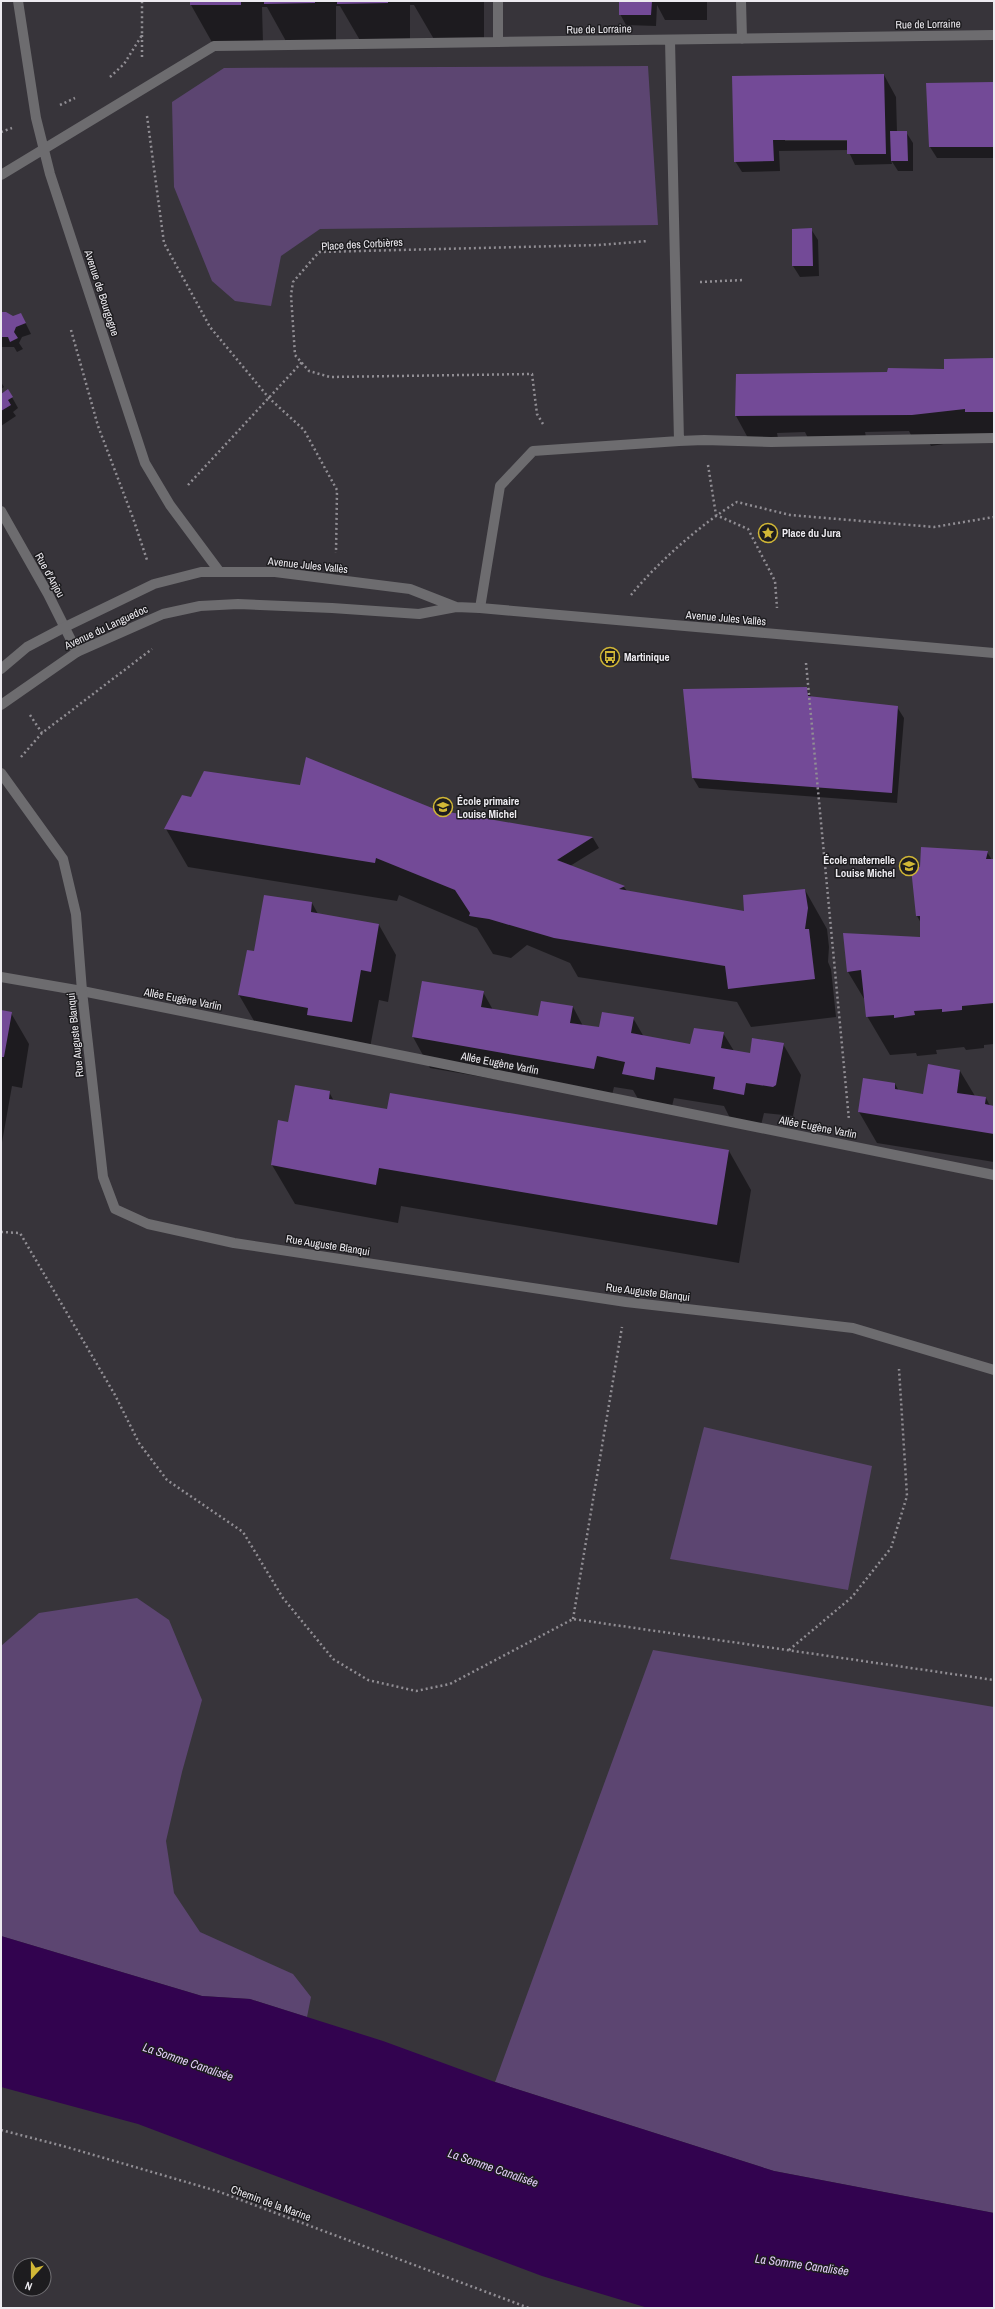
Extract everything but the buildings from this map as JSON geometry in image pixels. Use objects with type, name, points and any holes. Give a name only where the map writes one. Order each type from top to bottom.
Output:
[{"type":"street","name":"Avenue de Bourgogne","points":[[18,1],[36,118],[50,174],[145,463],[170,505],[219,571]]},
{"type":"street","points":[[498,1],[498,42]]},
{"type":"street","points":[[741,1],[742,39]]},
{"type":"street","name":"Rue de Lorraine","points":[[1,175],[43,148],[214,46],[994,35]]},
{"type":"street","points":[[670,40],[669,79],[675,239],[679,441]]},
{"type":"street","points":[[480,608],[500,486],[533,451],[704,440],[771,442],[994,438]]},
{"type":"street","name":"Rue d'Anjou","points":[[1,511],[77,652]]},
{"type":"street","name":"Avenue Jules Vallès","points":[[154,584],[201,572],[275,572],[410,588],[456,607]]},
{"type":"street","name":"Avenue du Languedoc","points":[[1,669],[27,647],[64,627],[154,584]]},
{"type":"street","name":"Avenue Jules Vallès","points":[[163,614],[200,606],[238,604],[419,614],[456,607],[480,608],[994,652]]},
{"type":"street","name":"Avenue du Languedoc","points":[[1,705],[77,652],[163,614]]},
{"type":"street","name":"Rue Auguste Blanqui","points":[[3,775],[63,859],[76,914],[82,991],[103,1177],[115,1209],[148,1224],[218,1240],[626,1302],[853,1328],[994,1370]]},
{"type":"street","name":"Allée Eugène Varlin","points":[[1,977],[82,991],[994,1175]]},
{"type":"path","points":[[142,1],[143,88],[164,243],[210,327],[269,398],[304,430],[337,490],[336,580]]},
{"type":"path","points":[[107,79],[124,64],[142,35]]},
{"type":"path","points":[[1,132],[36,118],[82,94]]},
{"type":"path","name":"Place des Corbières","points":[[302,362],[295,355],[291,295],[293,282],[319,252],[599,245],[675,239]]},
{"type":"path","points":[[700,274],[700,290]]},
{"type":"path","points":[[700,282],[744,280]]},
{"type":"path","points":[[170,505],[302,362],[309,370],[330,377],[532,374],[537,414],[558,449]]},
{"type":"path","points":[[704,440],[716,515]]},
{"type":"path","points":[[611,620],[643,580],[716,515],[737,502],[790,515],[934,527],[994,517]]},
{"type":"path","points":[[716,515],[748,529],[775,580],[780,634]]},
{"type":"path","points":[[803,636],[846,1071],[851,1146]]},
{"type":"path","points":[[3,775],[42,733],[158,645]]},
{"type":"path","points":[[1,1232],[20,1233],[115,1395],[140,1444],[167,1480],[243,1532],[283,1598],[333,1659],[368,1680],[416,1691],[450,1684],[573,1619],[994,1680]]},
{"type":"path","points":[[573,1619],[626,1302]]},
{"type":"path","points":[[788,1650],[852,1597],[890,1548],[907,1496],[897,1341]]},
{"type":"path","name":"Chemin de la Marine","points":[[1,2130],[63,2146],[217,2192],[529,2308]]},
{"type":"shaded area","points":[[648,66],[658,225],[320,229],[281,256],[271,306],[235,301],[212,281],[174,187],[172,102],[224,68]]},
{"type":"shaded area","points":[[704,1427],[872,1466],[848,1590],[670,1559]]},
{"type":"shaded area","points":[[137,1598],[169,1620],[202,1700],[182,1772],[166,1841],[174,1893],[200,1932],[293,1974],[311,1997],[307,2017],[250,1999],[202,1996],[1,1936],[1,1646],[39,1613]]},
{"type":"shaded area","points":[[653,1650],[994,1707],[994,2213],[774,2171],[495,2082]]},
{"type":"water","name":"La Somme Canalisée","points":[[1,1936],[202,1996],[250,1999],[383,2041],[495,2082],[774,2171],[994,2213],[994,2308],[648,2308],[542,2276],[138,2124],[1,2087]]},
{"type":"place","name":"Place du Jura","points":[[768,533]]},
{"type":"place","name":"Martinique","points":[[610,657]]},
{"type":"place","name":"École primaire Louise Michel","points":[[443,807]]},
{"type":"place","name":"École maternelle Louise Michel","points":[[909,866]]}]
